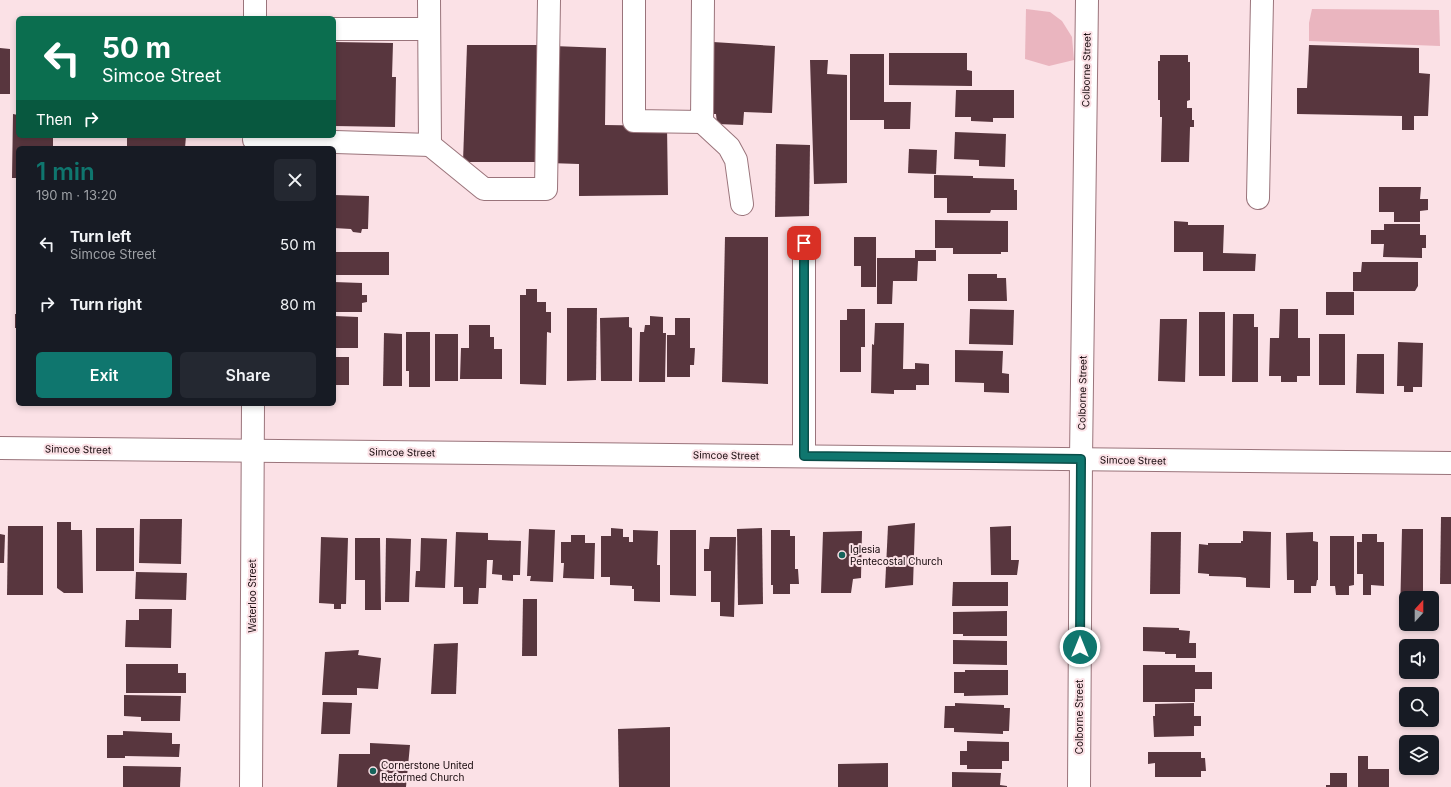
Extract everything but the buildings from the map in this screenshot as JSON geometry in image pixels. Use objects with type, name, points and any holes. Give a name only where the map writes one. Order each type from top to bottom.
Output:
[{"type":"street","points":[[255,0],[255,16]]},
{"type":"street","points":[[429,0],[430,145]]},
{"type":"street","points":[[254,141],[304,139],[430,145],[484,189],[546,189],[549,0]]},
{"type":"street","points":[[634,0],[634,121],[702,122],[729,147],[736,160],[742,204]]},
{"type":"street","points":[[702,122],[703,0]]},
{"type":"street","name":"Colborne Street","points":[[1079,787],[1081,459],[1087,0]]},
{"type":"street","points":[[1258,198],[1262,0]]},
{"type":"street","points":[[336,29],[429,29]]},
{"type":"street","points":[[804,243],[804,456]]},
{"type":"street","name":"Waterloo Street","points":[[250,787],[253,406]]},
{"type":"street","name":"Simcoe Street","points":[[0,448],[1451,463]]},
{"type":"shaded area","points":[[1026,9],[1050,12],[1062,21],[1072,37],[1074,60],[1049,66],[1025,59]]},
{"type":"shaded area","points":[[1312,9],[1439,10],[1440,46],[1309,41],[1309,23]]},
{"type":"place","name":"Iglesia Pentecostal Church","points":[[842,555]]},
{"type":"place","name":"Cornerstone United Reformed Church","points":[[373,771]]},
{"type":"route","points":[[804,243],[804,456],[1081,459],[1080,647]]}]
